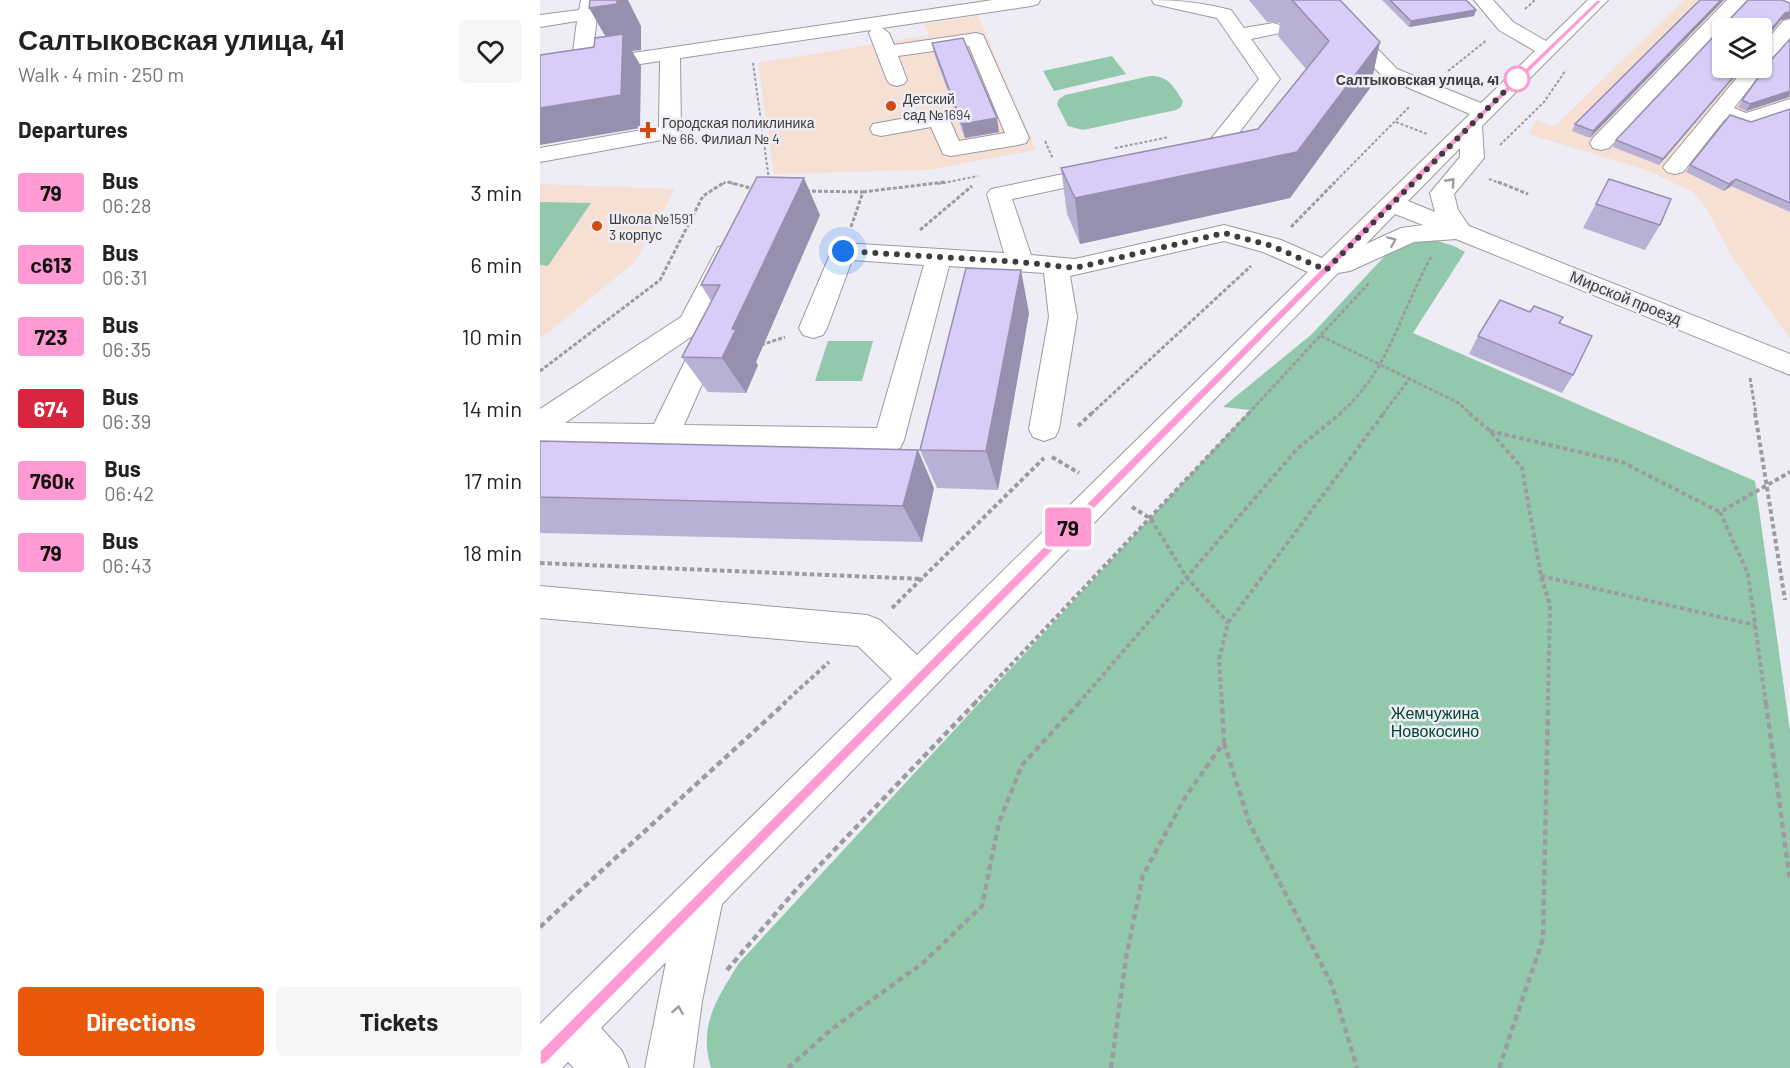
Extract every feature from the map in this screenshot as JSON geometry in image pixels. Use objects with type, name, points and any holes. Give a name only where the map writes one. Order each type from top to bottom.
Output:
[{"type":"street","points":[[589,7],[571,68],[1031,0]]},
{"type":"street","points":[[1161,0],[1224,14],[1270,80],[1214,150],[1168,159]]},
{"type":"street","points":[[1319,0],[1390,73],[1426,88],[1478,118]]},
{"type":"street","points":[[605,1068],[555,1042],[1391,203],[1599,0]]},
{"type":"street","points":[[1601,143],[1738,0]]},
{"type":"street","points":[[1784,0],[1790,2]]},
{"type":"street","points":[[1492,3],[1506,26],[1547,50]]},
{"type":"street","points":[[540,21],[589,7]]},
{"type":"street","points":[[1312,22],[1337,18]]},
{"type":"street","points":[[875,23],[897,80]]},
{"type":"street","points":[[1772,47],[1790,25]]},
{"type":"street","points":[[1238,35],[1273,29]]},
{"type":"street","points":[[882,129],[939,119],[951,148],[1018,138],[976,39],[886,52]]},
{"type":"street","points":[[540,155],[670,132],[670,52]]},
{"type":"street","points":[[1675,167],[1747,78]]},
{"type":"street","points":[[1720,110],[1746,120],[1790,105]]},
{"type":"street","points":[[1461,231],[1446,210],[1442,193],[1472,158],[1478,118]]},
{"type":"street","points":[[1020,262],[999,194],[1133,167]]},
{"type":"street","points":[[540,424],[691,323],[765,190]]},
{"type":"street","name":"Мирской проезд","points":[[1391,203],[1461,231],[1504,258],[1787,362]]},
{"type":"street","name":"Мирской проезд","points":[[1323,273],[1410,234],[1461,231]]},
{"type":"street","points":[[813,328],[843,251],[1020,262],[1075,268],[1224,233],[1272,246],[1323,273]]},
{"type":"street","points":[[1556,278],[1574,247]]},
{"type":"street","points":[[540,434],[889,440],[939,257]]},
{"type":"street","points":[[1044,429],[1063,317],[1056,266]]},
{"type":"street","points":[[664,436],[696,366]]},
{"type":"street","points":[[541,602],[867,631],[916,679]]},
{"type":"street","points":[[669,1068],[679,1001],[703,893]]},
{"type":"path","points":[[1073,430],[1272,246],[1396,122],[1426,88],[1506,26],[1535,0]]},
{"type":"path","points":[[540,371],[660,280],[703,196],[726,182],[765,190],[750,41]]},
{"type":"path","points":[[1495,151],[1544,102],[1570,63]]},
{"type":"path","points":[[1396,122],[1433,136]]},
{"type":"path","points":[[890,254],[986,175]]},
{"type":"path","points":[[1481,176],[1528,194]]},
{"type":"path","points":[[805,191],[863,192],[843,251]]},
{"type":"path","points":[[788,1068],[833,1028],[922,963],[982,906],[999,822],[1022,765],[1297,449],[1353,403],[1381,365],[1416,283],[1436,248]]},
{"type":"path","points":[[723,977],[795,891],[1151,519],[1376,275]]},
{"type":"path","points":[[759,345],[813,328]]},
{"type":"path","points":[[1321,336],[1457,402],[1490,431],[1522,468],[1541,576],[1550,606],[1543,939],[1499,1068]]},
{"type":"path","points":[[1750,376],[1785,600]]},
{"type":"path","points":[[1357,1068],[1332,985],[1248,822],[1224,742],[1219,698],[1219,659],[1228,623],[1410,378]]},
{"type":"path","points":[[1490,431],[1622,462],[1720,512],[1748,574],[1790,881]]},
{"type":"path","points":[[540,927],[839,652],[867,631],[923,579],[1047,454],[1084,476]]},
{"type":"path","points":[[1720,512],[1790,472]]},
{"type":"path","points":[[1128,504],[1151,519],[1187,578],[1228,623]]},
{"type":"path","points":[[540,563],[923,579]]},
{"type":"path","points":[[1541,576],[1755,625]]},
{"type":"path","points":[[1111,1068],[1126,958],[1143,875],[1186,796],[1224,742]]},
{"type":"shaded area","points":[[1684,0],[1790,0],[1790,339],[1732,257],[1706,208],[1693,192],[1646,170],[1528,134],[1536,120],[1554,127]]},
{"type":"shaded area","name":"Детский сад №1694","points":[[978,16],[1036,150],[928,170],[774,174],[758,63],[929,35],[925,24]]},
{"type":"shaded area","name":"Школа №1591 3 корпус","points":[[540,184],[675,189],[635,262],[540,339]]},
{"type":"green space","points":[[1112,56],[1126,74],[1054,91],[1043,71]]},
{"type":"green space","points":[[1150,76],[1162,78],[1170,83],[1183,101],[1181,107],[1083,130],[1068,126],[1057,104],[1059,99],[1065,95]]},
{"type":"green space","points":[[540,202],[591,203],[548,266],[540,265]]},
{"type":"green space","name":"Жемчужина Новокосино","points":[[1424,237],[1454,246],[1465,252],[1413,333],[1755,481],[1790,731],[1790,1068],[711,1068],[707,1039],[708,1025],[717,1001],[739,963],[1250,410],[1223,407],[1312,334],[1395,245]]},
{"type":"green space","points":[[828,341],[873,341],[862,381],[815,381]]},
{"type":"building","points":[[590,0],[617,0],[617,4],[589,8]]},
{"type":"building","points":[[1292,0],[1340,0],[1380,42],[1297,152],[1075,198],[1061,168],[1258,129],[1329,41]]},
{"type":"building","points":[[1390,0],[1466,0],[1476,10],[1411,21]]},
{"type":"building","points":[[1700,0],[1721,0],[1593,131],[1575,124]]},
{"type":"building","points":[[1748,0],[1782,0],[1790,3],[1790,12],[1785,13],[1772,28],[1772,18],[1731,18]]},
{"type":"building","points":[[623,34],[621,95],[540,108],[540,55],[594,47],[595,38]]},
{"type":"building","points":[[963,38],[997,118],[962,124],[932,43]]},
{"type":"building","points":[[1712,38],[1712,78],[1732,78],[1663,159],[1616,140]]},
{"type":"building","points":[[1790,39],[1790,91],[1750,104],[1742,100],[1758,78],[1772,78],[1772,59]]},
{"type":"building","points":[[1790,109],[1790,203],[1736,179],[1729,184],[1690,165],[1730,115],[1751,122]]},
{"type":"building","points":[[757,177],[804,178],[732,329],[736,329],[722,358],[682,357],[720,285],[701,285]]},
{"type":"building","points":[[1609,179],[1671,199],[1660,225],[1596,204]]},
{"type":"building","points":[[966,268],[1021,270],[986,451],[920,450]]},
{"type":"building","points":[[1500,300],[1530,312],[1534,306],[1563,317],[1559,323],[1592,336],[1573,375],[1478,336]]},
{"type":"building","points":[[540,441],[918,450],[903,506],[540,497]]},
{"type":"bus line","name":"79","points":[[540,1057],[1432,163],[1599,0]]},
{"type":"place","name":"Салтыковская улица, 41","points":[[1517,79]]},
{"type":"place","name":"Детский сад №1694","points":[[891,106]]},
{"type":"place","name":"Городская поликлиника № 66. Филиал № 4","points":[[648,130]]},
{"type":"place","name":"Школа №1591 3 корпус","points":[[597,226]]},
{"type":"route","points":[[843,251],[1020,262],[1075,268],[1224,233],[1272,246],[1326,270],[1432,163],[1520,76],[1517,79]]}]
